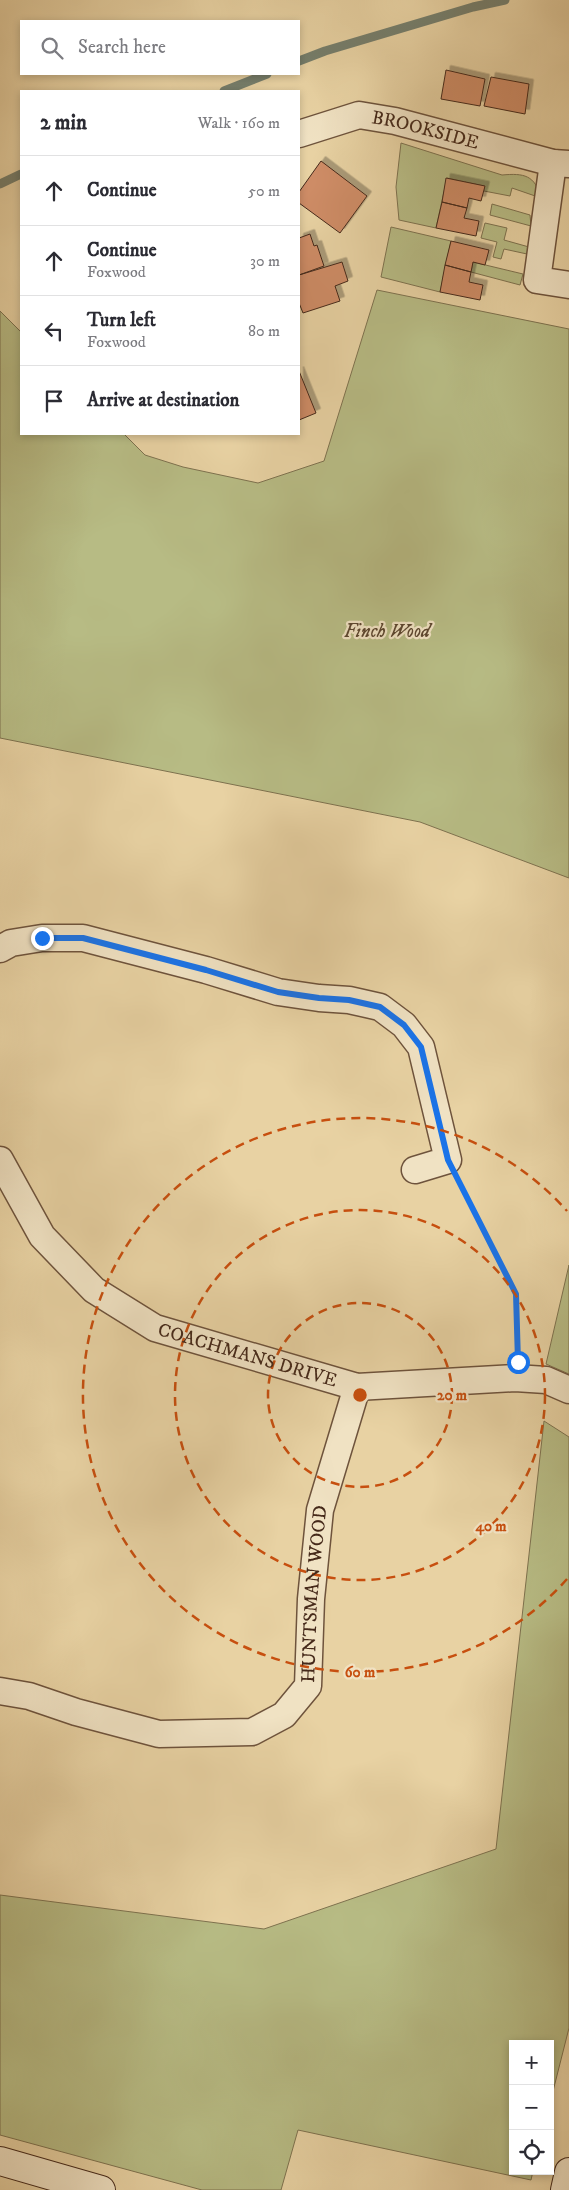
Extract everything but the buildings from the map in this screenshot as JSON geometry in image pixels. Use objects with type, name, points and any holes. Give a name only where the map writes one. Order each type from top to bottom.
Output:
[{"type":"street","name":"BROOKSIDE","points":[[300,134],[359,115],[395,121],[561,163],[538,280],[569,285]]},
{"type":"street","points":[[0,949],[11,943],[42,938],[83,938],[197,968],[278,992],[349,1000],[380,1007],[404,1025],[421,1047],[448,1160],[415,1170]]},
{"type":"street","name":"COACHMANS DRIVE","points":[[0,1160],[42,1236],[94,1290],[154,1328],[357,1387],[515,1378],[546,1380],[569,1390]]},
{"type":"street","name":"HUNTSMAN WOOD","points":[[0,1691],[29,1696],[76,1712],[159,1734],[252,1732],[284,1715],[308,1686],[311,1600],[320,1510],[357,1387]]},
{"type":"street","points":[[0,2161],[101,2190]]},
{"type":"street","points":[[565,2190],[569,2172]]},
{"type":"path","points":[[448,1160],[516,1294],[518,1362],[515,1378]]},
{"type":"green space","points":[[401,143],[502,175],[522,175],[528,177],[539,190],[541,198],[512,188],[510,196],[484,191],[484,186],[447,178],[436,228],[399,220],[396,187]]},
{"type":"green space","points":[[492,204],[530,215],[531,226],[490,215]]},
{"type":"green space","points":[[485,223],[507,228],[504,240],[529,247],[527,254],[504,249],[501,259],[493,257],[497,242],[481,238]]},
{"type":"green space","points":[[391,227],[451,241],[440,292],[381,277]]},
{"type":"green space","points":[[473,262],[523,274],[520,285],[471,272]]},
{"type":"green space","name":"Finch Wood","points":[[377,290],[569,329],[569,878],[420,822],[0,738],[0,311],[20,331],[20,435],[125,435],[145,455],[183,467],[258,483],[324,461]]},
{"type":"green space","points":[[569,1265],[569,1374],[546,1364]]},
{"type":"green space","points":[[544,1421],[569,1437],[569,2028],[554,2087],[554,2040],[509,2040],[509,2175],[532,2175],[531,2180],[298,2130],[281,2190],[202,2190],[0,2135],[0,1895],[264,1929],[496,1849]]},
{"type":"waterway","points":[[300,61],[325,51],[473,7],[505,0]]},
{"type":"waterway","points":[[227,90],[264,75]]},
{"type":"waterway","points":[[0,184],[20,174]]},
{"type":"route","points":[[42,938],[83,938],[206,970],[278,992],[349,1000],[380,1007],[404,1025],[421,1047],[448,1160],[516,1294],[518,1362]]}]
